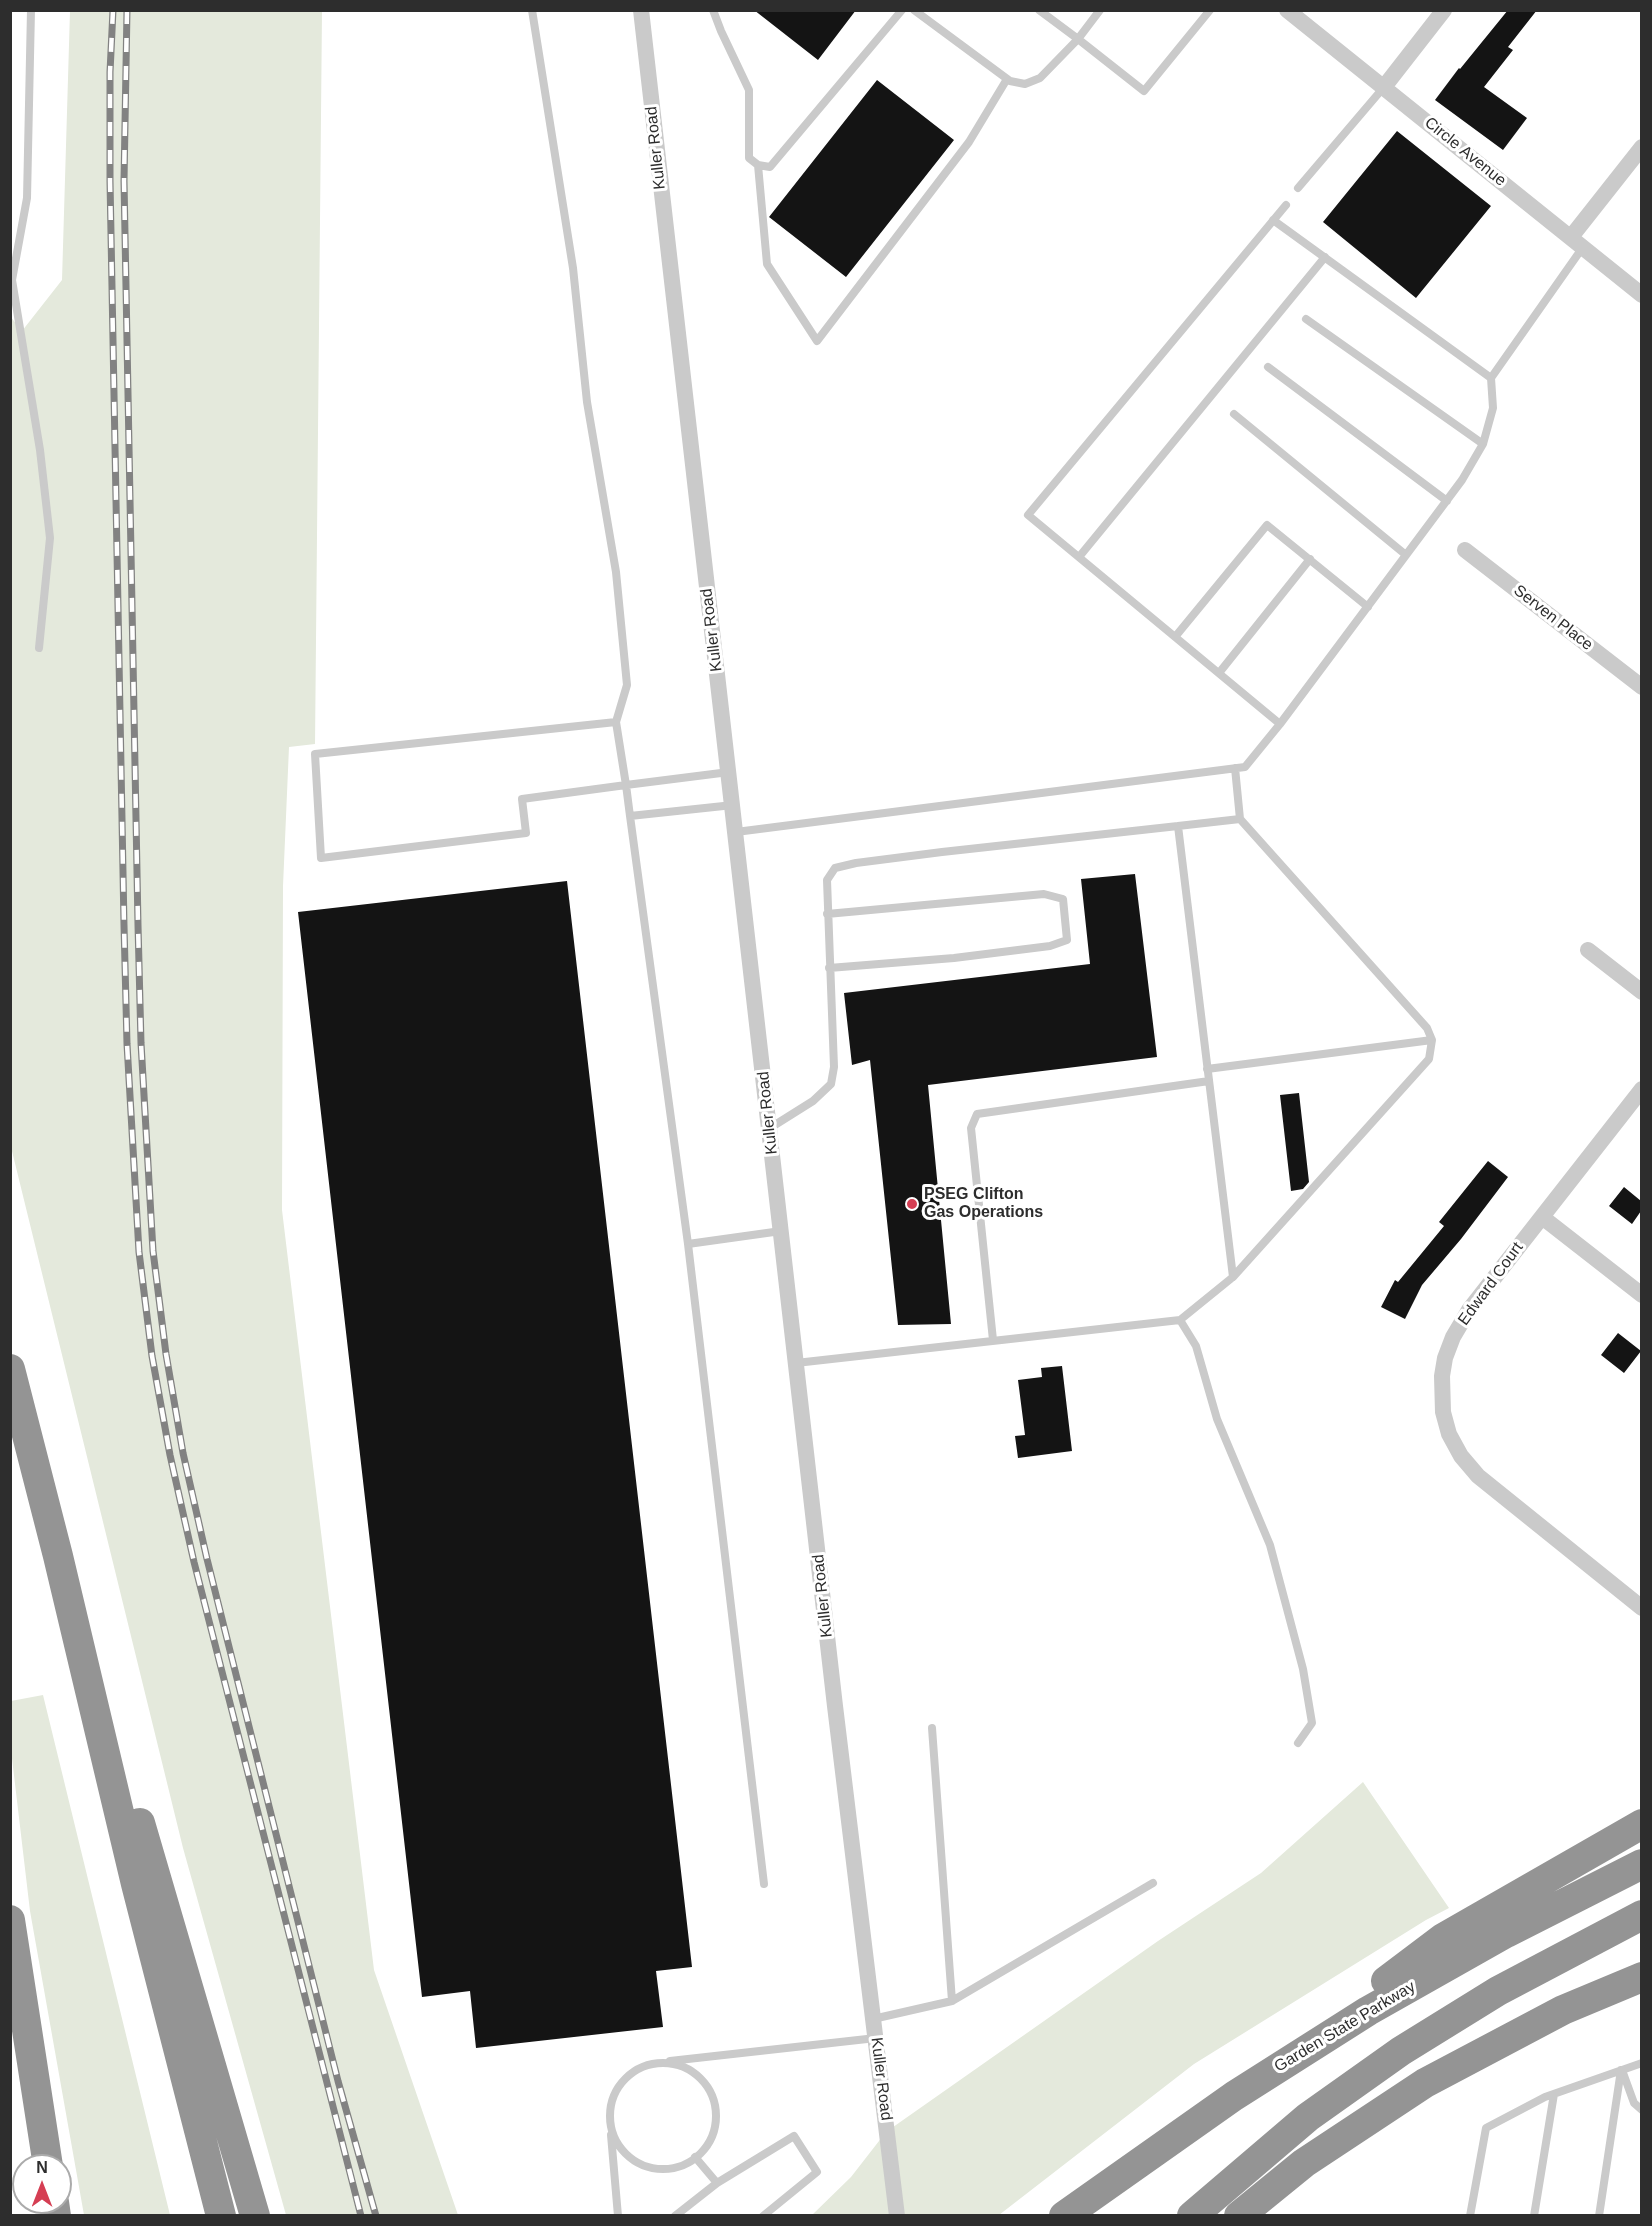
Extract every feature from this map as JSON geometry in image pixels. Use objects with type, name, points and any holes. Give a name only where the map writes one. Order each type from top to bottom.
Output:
[{"type":"highway","points":[[10,1369],[58,1556],[136,1884],[221,2216]]},
{"type":"highway","points":[[58,1556],[157,1877],[255,2216]]},
{"type":"highway","points":[[1234,2096],[1443,1938],[1641,1824]]},
{"type":"highway","name":"Garden State Parkway","points":[[1064,2216],[1234,2096],[1368,2011],[1436,1971],[1641,1864]]},
{"type":"highway","points":[[1192,2216],[1308,2117],[1401,2051],[1498,1991],[1641,1915]]},
{"type":"highway","points":[[10,1920],[46,2154]]},
{"type":"highway","points":[[1239,2216],[1304,2163],[1425,2082],[1563,2010],[1641,1977]]},
{"type":"street","name":"Kuller Road","points":[[641,10],[796,1363],[897,2216]]},
{"type":"street","name":"Circle Avenue","points":[[1287,10],[1641,295]]},
{"type":"street","points":[[1384,87],[1444,10]]},
{"type":"street","points":[[1577,242],[1641,147]]},
{"type":"street","name":"Serven Place","points":[[1465,550],[1641,687]]},
{"type":"street","points":[[1588,950],[1641,992]]},
{"type":"street","name":"Edward Court","points":[[1641,1089],[1469,1310],[1453,1337],[1445,1358],[1442,1376],[1443,1412],[1449,1434],[1461,1456],[1478,1476],[1641,1608]]},
{"type":"street","points":[[1542,1217],[1641,1295]]},
{"type":"lane","points":[[31,10],[27,198],[12,280],[40,450],[50,538],[39,648]]},
{"type":"lane","points":[[532,10],[573,268],[587,402],[616,572],[627,685],[616,722],[688,1244],[764,1884]]},
{"type":"lane","points":[[713,10],[749,90],[749,158],[758,165],[770,167],[902,10]]},
{"type":"lane","points":[[914,10],[1007,79],[1025,84],[1040,78],[1078,39],[1100,10]]},
{"type":"lane","points":[[1039,10],[1144,91],[1210,10]]},
{"type":"lane","points":[[758,165],[767,264],[817,341],[969,142],[1007,79]]},
{"type":"lane","points":[[1298,188],[1384,87]]},
{"type":"lane","points":[[1280,724],[1028,515],[1286,205]]},
{"type":"lane","points":[[1273,220],[1491,378]]},
{"type":"lane","points":[[736,832],[1245,767],[1280,724],[1462,480],[1483,444],[1493,408],[1491,378],[1577,242]]},
{"type":"lane","points":[[1079,557],[1324,257]]},
{"type":"lane","points":[[1306,319],[1483,444]]},
{"type":"lane","points":[[1268,367],[1446,501]]},
{"type":"lane","points":[[1234,414],[1406,555]]},
{"type":"lane","points":[[1175,637],[1267,525],[1368,607]]},
{"type":"lane","points":[[1219,673],[1310,559]]},
{"type":"lane","points":[[616,722],[315,754],[321,858],[526,833],[522,799],[729,772]]},
{"type":"lane","points":[[796,1363],[1180,1320],[1233,1276],[1429,1059],[1432,1040],[1427,1029],[1240,819],[1235,768]]},
{"type":"lane","points":[[630,816],[733,805]]},
{"type":"lane","points":[[770,1128],[813,1101],[831,1084],[834,1067],[827,880],[835,868],[856,863],[1240,819]]},
{"type":"lane","points":[[1178,826],[1233,1276]]},
{"type":"lane","points":[[827,914],[1044,894],[1062,899],[1067,940],[1050,946],[829,969]]},
{"type":"lane","points":[[1207,1069],[1432,1040]]},
{"type":"lane","points":[[993,1340],[971,1128],[977,1114],[1209,1082]]},
{"type":"lane","points":[[688,1244],[781,1231]]},
{"type":"lane","points":[[1180,1320],[1196,1346],[1217,1419],[1270,1545],[1303,1669],[1312,1722],[1298,1743]]},
{"type":"lane","points":[[932,1728],[952,2001]]},
{"type":"lane","points":[[873,2019],[952,2001],[1153,1883]]},
{"type":"lane","points":[[618,2216],[609,2117],[611,2100],[619,2085],[630,2073],[645,2065],[662,2062],[876,2038]]},
{"type":"lane","points":[[609,2117],[612,2133],[620,2148],[633,2160],[651,2168],[669,2169],[687,2164],[701,2153],[712,2137],[716,2119],[714,2101],[706,2085],[693,2072],[678,2065],[662,2062]]},
{"type":"lane","points":[[1470,2216],[1486,2128],[1554,2094],[1641,2063]]},
{"type":"lane","points":[[1622,2070],[1634,2103],[1641,2110]]},
{"type":"lane","points":[[1599,2216],[1622,2070]]},
{"type":"lane","points":[[1534,2216],[1554,2094]]},
{"type":"lane","points":[[675,2216],[717,2183],[794,2136],[817,2172],[764,2216]]},
{"type":"lane","points":[[695,2157],[717,2183]]},
{"type":"shaded area","points":[[70,11],[322,11],[315,744],[289,747],[283,886],[282,1210],[374,1970],[458,2215],[286,2215],[183,1848],[11,1147],[10,316],[22,331],[62,280]]},
{"type":"shaded area","points":[[43,1695],[170,2215],[84,2215],[30,1911],[11,1750],[11,1701]]},
{"type":"shaded area","points":[[1363,1782],[1449,1908],[1194,2064],[999,2215],[811,2216],[851,2177],[886,2132],[1158,1941],[1261,1873]]},
{"type":"building","points":[[754,10],[856,10],[818,60]]},
{"type":"building","points":[[1508,10],[1537,10],[1508,47],[1513,50],[1484,87],[1527,118],[1503,150],[1435,100]]},
{"type":"building","points":[[877,80],[954,140],[846,277],[769,217]]},
{"type":"building","points":[[1397,131],[1491,206],[1416,298],[1323,222]]},
{"type":"building","name":"PSEG Clifton Gas Operations","points":[[1135,874],[1157,1057],[928,1085],[951,1324],[898,1325],[870,1060],[852,1065],[844,993],[1090,964],[1081,879]]},
{"type":"building","points":[[567,881],[692,1967],[656,1971],[663,2027],[476,2048],[470,1991],[422,1997],[298,912]]},
{"type":"building","points":[[1299,1093],[1309,1182],[1303,1189],[1291,1191],[1280,1095]]},
{"type":"building","points":[[1488,1161],[1508,1177],[1461,1239],[1422,1285],[1405,1319],[1381,1307],[1395,1280],[1398,1282],[1444,1226],[1439,1222]]},
{"type":"building","points":[[1624,1187],[1641,1201],[1641,1211],[1632,1224],[1609,1206]]},
{"type":"building","points":[[1618,1333],[1641,1351],[1624,1373],[1601,1355]]},
{"type":"building","points":[[1062,1366],[1072,1451],[1018,1458],[1015,1436],[1025,1435],[1018,1380],[1042,1377],[1041,1368]]},
{"type":"railway","points":[[113,10],[110,72],[110,181],[124,925],[127,1044],[139,1252],[152,1356],[170,1455],[194,1562],[361,2216]]},
{"type":"railway","points":[[127,10],[124,181],[138,925],[141,1043],[153,1251],[166,1354],[183,1453],[207,1559],[338,2081],[376,2216]]},
{"type":"place","name":"PSEG Clifton Gas Operations","points":[[912,1204]]}]
